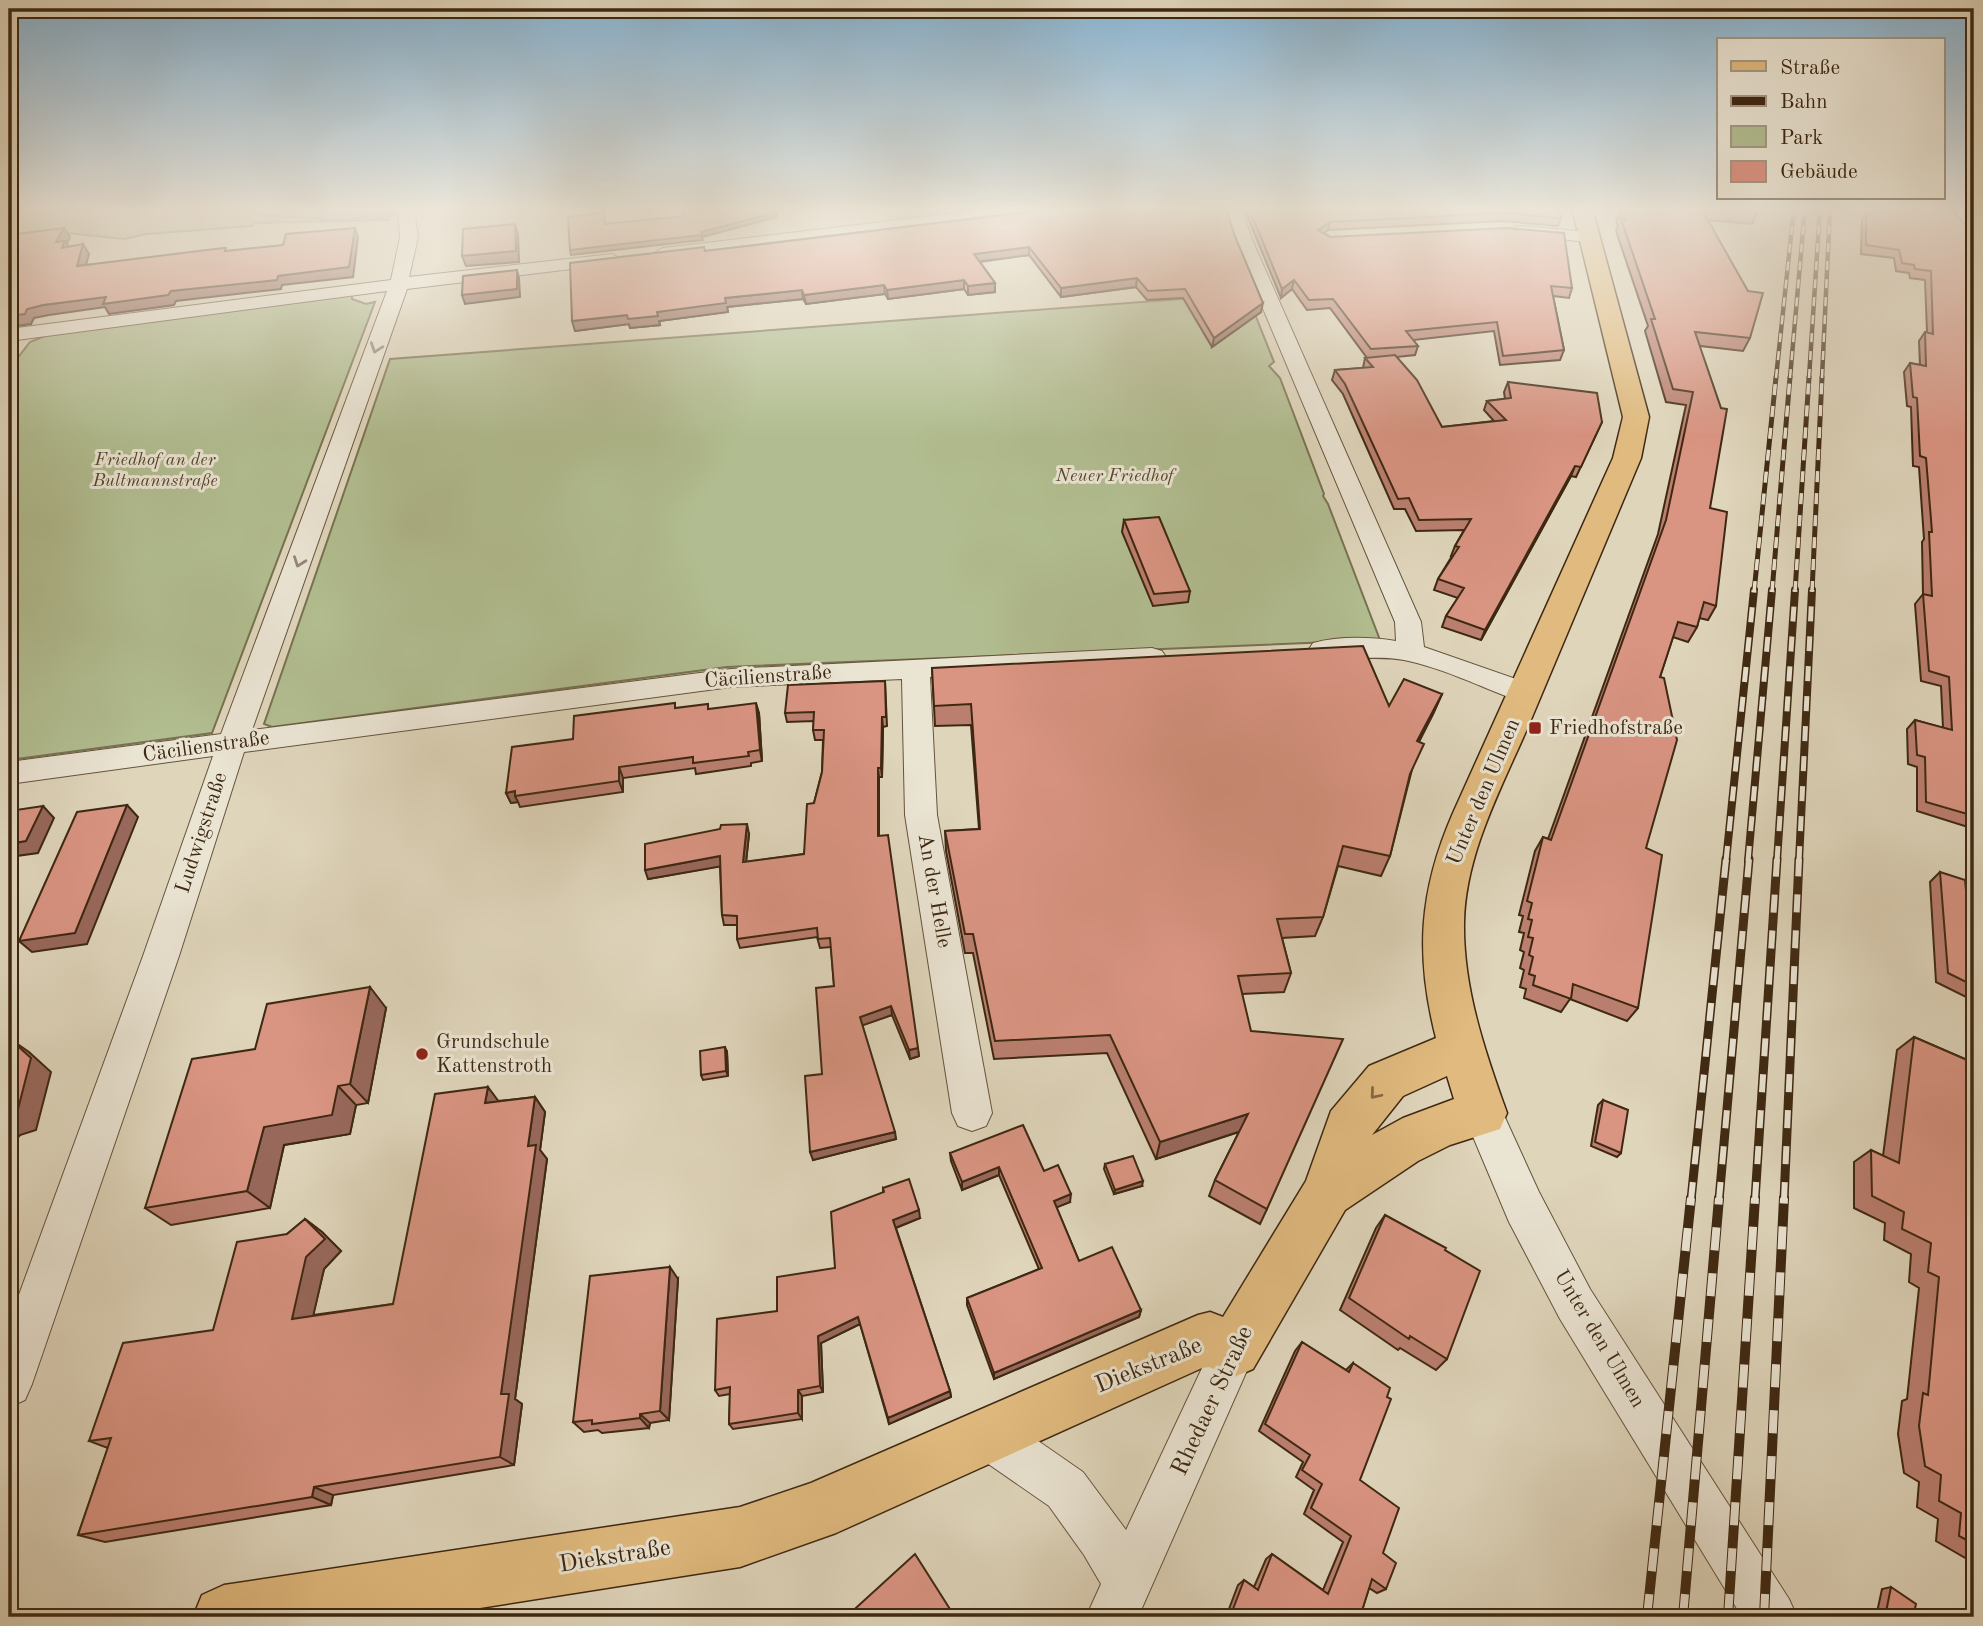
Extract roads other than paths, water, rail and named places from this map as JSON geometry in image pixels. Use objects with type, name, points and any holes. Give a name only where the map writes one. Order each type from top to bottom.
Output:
[{"type":"main road","name":"Unter den Ulmen","points":[[1483,1113],[1460,1049],[1448,985],[1444,930],[1445,897],[1454,856],[1628,458],[1636,417],[1601,284]]},
{"type":"main road","name":"Rhedaer Straße","points":[[1234,1350],[1327,1193],[1348,1127],[1386,1081],[1460,1049]]},
{"type":"main road","name":"Rhedaer Straße","points":[[1327,1193],[1380,1154],[1435,1127],[1483,1113]]},
{"type":"main road","name":"Diekstraße","points":[[225,1617],[740,1537],[815,1513],[1198,1342],[1210,1339],[1234,1350]]},
{"type":"street","points":[[9,352],[17,334],[399,284]]},
{"type":"street","name":"Ludwigstraße","points":[[9,1384],[165,946],[232,744],[399,284]]},
{"type":"street","points":[[1262,284],[1408,622],[1411,652]]},
{"type":"street","points":[[1296,650],[1378,647],[1411,652],[1526,693]]},
{"type":"street","name":"Cäcilienstraße","points":[[9,773],[555,699],[731,678],[1174,656]]},
{"type":"street","name":"An der Helle","points":[[916,668],[921,815],[972,1113]]},
{"type":"street","name":"Unter den Ulmen","points":[[1483,1113],[1524,1207],[1575,1304],[1771,1617]]},
{"type":"street","name":"Rhedaer Straße","points":[[1120,1600],[1234,1350]]},
{"type":"street","points":[[988,1435],[1066,1489],[1102,1537],[1120,1600]]},
{"type":"railway","points":[[1776,378],[1786,284]]},
{"type":"railway","points":[[1790,378],[1798,284]]},
{"type":"railway","points":[[1809,378],[1815,284]]},
{"type":"railway","points":[[1822,378],[1826,284]]},
{"type":"railway","points":[[1754,592],[1776,377]]},
{"type":"railway","points":[[1772,592],[1790,377]]},
{"type":"railway","points":[[1795,592],[1809,377]]},
{"type":"railway","points":[[1812,592],[1822,377]]},
{"type":"railway","points":[[1726,861],[1754,590]]},
{"type":"railway","points":[[1748,861],[1772,590]]},
{"type":"railway","points":[[1777,861],[1795,590]]},
{"type":"railway","points":[[1799,861],[1812,590]]},
{"type":"railway","points":[[1691,1200],[1726,859]]},
{"type":"railway","points":[[1719,1200],[1749,859]]},
{"type":"railway","points":[[1755,1200],[1777,859]]},
{"type":"railway","points":[[1784,1200],[1799,859]]},
{"type":"railway","points":[[1647,1617],[1691,1198]]},
{"type":"railway","points":[[1683,1617],[1719,1198]]},
{"type":"railway","points":[[1728,1617],[1755,1198]]},
{"type":"railway","points":[[1764,1617],[1784,1198]]},
{"type":"place","name":"Friedhofstraße","points":[[1535,728]]},
{"type":"place","name":"Grundschule Kattenstroth","points":[[422,1054]]},
{"type":"park label","name":"Friedhof an der Bultmannstraße","points":[[155,470]]},
{"type":"park label","name":"Neuer Friedhof","points":[[1115,476]]}]
